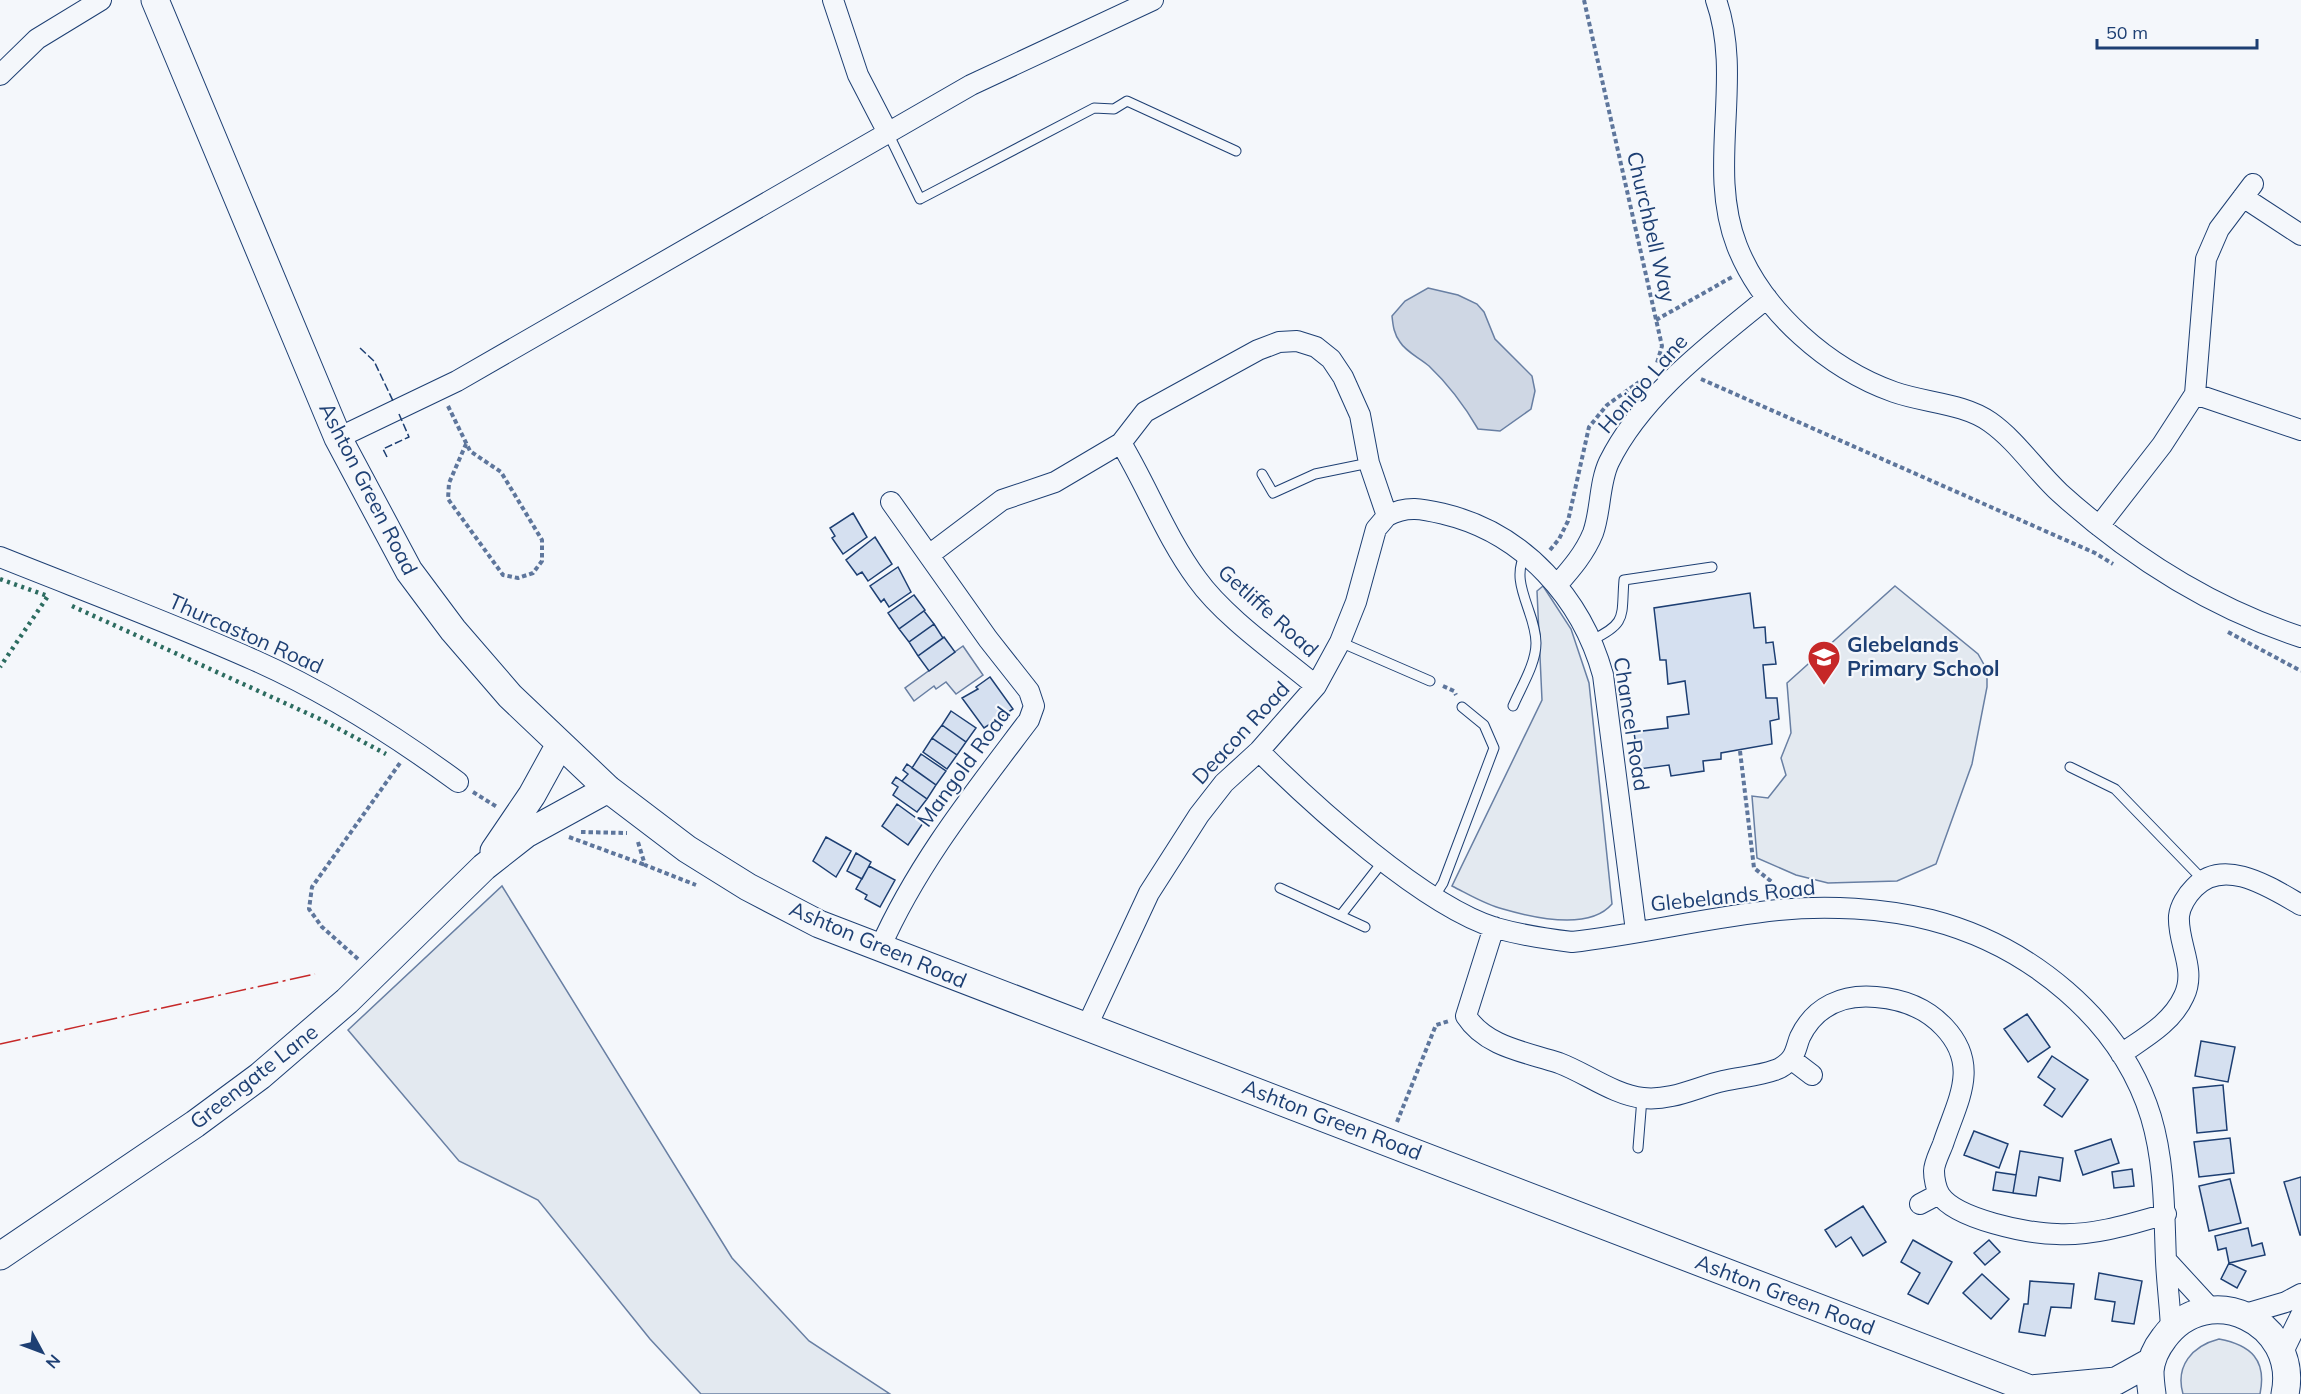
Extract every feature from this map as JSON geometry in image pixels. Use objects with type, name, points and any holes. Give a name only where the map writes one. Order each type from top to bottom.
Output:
[{"type":"street","points":[[0,75],[37,39],[101,0]]},
{"type":"street","name":"Ashton Green Road","points":[[155,0],[338,438],[409,571],[453,630],[510,696],[608,789],[645,819],[748,887],[819,924],[2037,1392],[2116,1381],[2152,1361]]},
{"type":"street","points":[[833,0],[858,75],[888,133]]},
{"type":"street","points":[[338,438],[440,389],[971,85],[1153,0]]},
{"type":"street","points":[[1716,0],[1725,51],[1727,97],[1723,179],[1737,245],[1767,298],[1825,355],[1864,379],[1893,392],[1966,411],[1992,423],[2058,492],[2099,526],[2168,574],[2207,597],[2264,625],[2301,637]]},
{"type":"street","points":[[2099,526],[2162,445],[2195,394],[2206,259],[2218,229],[2248,191],[2301,235]]},
{"type":"street","name":"Honigo Lane","points":[[1557,585],[1586,549],[1594,532],[1608,465],[1620,443],[1690,359],[1767,298]]},
{"type":"street","points":[[928,555],[1002,500],[1055,482],[1121,443],[1145,412],[1258,350],[1279,342],[1297,341],[1316,347],[1331,359],[1343,377],[1360,415],[1370,463],[1388,516]]},
{"type":"street","points":[[2195,394],[2301,430]]},
{"type":"street","name":"Getliffe Road","points":[[1121,443],[1138,471],[1165,529],[1198,581],[1233,616],[1316,686]]},
{"type":"street","name":"Mangold Road","points":[[880,948],[903,900],[929,857],[1029,720],[1033,710],[1029,691],[891,502]]},
{"type":"street","name":"Chancel Road","points":[[1388,516],[1401,508],[1415,508],[1463,519],[1532,559],[1557,585],[1577,612],[1592,640],[1603,675],[1636,931]]},
{"type":"street","name":"Deacon Road","points":[[1087,1026],[1149,893],[1199,815],[1224,783],[1259,751],[1316,686],[1340,642],[1365,577],[1376,528],[1388,516]]},
{"type":"street","name":"Thurcaston Road","points":[[0,557],[256,661],[345,707],[412,748],[458,782]]},
{"type":"street","name":"Greengate Lane","points":[[484,867],[532,795],[560,744]]},
{"type":"street","name":"Glebelands Road","points":[[1259,751],[1282,774],[1384,861],[1434,897],[1494,927],[1572,942],[1778,910],[1896,912],[1933,921],[1984,940],[2025,961],[2059,984],[2092,1016],[2121,1054],[2151,1117],[2160,1156],[2166,1214],[2166,1260],[2171,1329]]},
{"type":"street","name":"Greengate Lane","points":[[0,1256],[195,1124],[260,1076],[319,1027],[484,867],[526,834],[608,789]]},
{"type":"street","points":[[2121,1054],[2172,1016],[2185,995],[2189,975],[2179,914],[2186,896],[2203,880],[2213,874],[2230,873],[2280,893],[2301,905]]},
{"type":"street","points":[[1494,927],[1466,1016],[1475,1029],[1492,1041],[1560,1064],[1616,1090],[1642,1098],[1672,1097],[1722,1081],[1777,1070],[1791,1059],[1801,1035],[1818,1012],[1842,998],[1875,997],[1906,1003],[1931,1013],[1951,1034],[1963,1057],[1965,1082],[1934,1169],[1939,1194],[1971,1216],[2015,1229],[2057,1234],[2096,1231],[2166,1214]]},
{"type":"street","points":[[1791,1059],[1812,1075]]},
{"type":"street","points":[[1920,1204],[1939,1194]]},
{"type":"street","points":[[2166,1260],[2211,1310]]},
{"type":"street","points":[[2245,1314],[2286,1302],[2301,1294]]},
{"type":"street","points":[[2152,1394],[2152,1361],[2157,1347],[2171,1329],[2192,1314],[2211,1310],[2245,1314],[2261,1323],[2280,1346],[2287,1368],[2287,1392]]},
{"type":"street","points":[[2282,1354],[2301,1315]]},
{"type":"lane","points":[[888,133],[920,200],[1094,108],[1114,109],[1127,101],[1236,151]]},
{"type":"lane","points":[[1262,474],[1273,493],[1315,474],[1370,463]]},
{"type":"lane","points":[[1513,706],[1536,647],[1528,604],[1517,578],[1520,563],[1532,559]]},
{"type":"lane","points":[[1592,640],[1613,630],[1621,621],[1624,580],[1712,567]]},
{"type":"lane","points":[[1340,642],[1430,681]]},
{"type":"lane","points":[[1434,897],[1443,883],[1494,748],[1484,725],[1462,707]]},
{"type":"lane","points":[[2070,767],[2115,789],[2203,880]]},
{"type":"lane","points":[[1341,915],[1384,861]]},
{"type":"lane","points":[[1280,888],[1365,927]]},
{"type":"lane","points":[[1638,1148],[1642,1098]]},
{"type":"path","name":"Churchbell Way","points":[[1584,0],[1662,346],[1659,360],[1654,366]]},
{"type":"path","points":[[1656,320],[1748,268]]},
{"type":"path","points":[[1682,370],[2084,549],[2115,565]]},
{"type":"path","points":[[1532,559],[1565,529],[1589,426],[1607,405],[1644,378]]},
{"type":"path","points":[[440,389],[466,444],[475,455],[501,472],[542,540],[542,561],[533,573],[525,577],[510,578],[498,570],[450,505],[449,483],[466,444]]},
{"type":"path","points":[[2223,629],[2301,671]]},
{"type":"path","points":[[1430,681],[1454,690],[1462,707]]},
{"type":"path","points":[[375,974],[321,927],[309,909],[312,887],[412,748]]},
{"type":"path","points":[[1740,751],[1754,868],[1772,882],[1778,910]]},
{"type":"path","points":[[458,782],[516,819]]},
{"type":"path","points":[[561,834],[645,866]]},
{"type":"path","points":[[1389,1143],[1436,1025],[1466,1016]]},
{"type":"shaded area","points":[[1428,288],[1458,295],[1477,304],[1484,312],[1495,339],[1532,376],[1535,391],[1531,409],[1500,431],[1478,429],[1443,380],[1406,349],[1396,336],[1392,316],[1405,301]]},
{"type":"shaded area","points":[[1543,586],[1571,629],[1589,683],[1612,904],[1602,912],[1576,920],[1545,918],[1490,905],[1452,886],[1542,700],[1537,591]]},
{"type":"shaded area","points":[[1895,586],[1978,654],[1987,670],[1987,687],[1972,764],[1936,864],[1897,881],[1828,883],[1796,875],[1757,858],[1752,796],[1768,798],[1786,775],[1781,758],[1791,733],[1787,683]]},
{"type":"shaded area","points":[[963,646],[983,675],[956,694],[946,682],[936,689],[934,686],[914,701],[905,688]]},
{"type":"shaded area","points":[[502,886],[732,1258],[809,1341],[890,1394],[701,1394],[650,1339],[538,1200],[459,1161],[348,1030]]},
{"type":"shaded area","points":[[2219,1339],[2240,1345],[2254,1356],[2261,1372],[2260,1394],[2183,1394],[2181,1375],[2188,1359],[2201,1347]]},
{"type":"building","points":[[853,513],[867,537],[843,554],[832,538],[835,536],[830,528]]},
{"type":"building","points":[[875,537],[892,564],[868,581],[862,572],[857,575],[846,560]]},
{"type":"building","points":[[898,567],[911,592],[889,607],[884,599],[881,602],[870,586]]},
{"type":"building","points":[[1750,593],[1754,628],[1765,627],[1766,643],[1773,642],[1776,664],[1763,665],[1766,698],[1777,698],[1779,719],[1770,721],[1772,744],[1721,753],[1721,759],[1703,761],[1704,771],[1671,776],[1669,765],[1639,769],[1634,732],[1668,728],[1667,717],[1689,714],[1685,681],[1668,684],[1666,660],[1660,660],[1654,608]]},
{"type":"building","points":[[914,595],[925,610],[899,629],[888,613]]},
{"type":"building","points":[[924,611],[934,624],[909,642],[899,629]]},
{"type":"building","points":[[934,624],[943,638],[918,656],[909,642]]},
{"type":"building","points":[[944,637],[955,652],[929,671],[918,656]]},
{"type":"building","points":[[990,677],[1013,709],[984,728],[962,698],[978,689],[976,687]]},
{"type":"building","points":[[951,711],[976,728],[966,742],[942,725]]},
{"type":"building","points":[[942,725],[966,742],[957,755],[932,738]]},
{"type":"building","points":[[932,738],[957,755],[947,769],[923,752]]},
{"type":"building","points":[[921,754],[946,771],[936,785],[912,768]]},
{"type":"building","points":[[907,764],[936,785],[927,799],[902,781],[908,774],[903,770]]},
{"type":"building","points":[[896,777],[927,799],[917,812],[893,795],[898,787],[892,783]]},
{"type":"building","points":[[897,804],[923,823],[908,845],[882,826]]},
{"type":"building","points":[[826,837],[851,851],[836,877],[813,861]]},
{"type":"building","points":[[856,853],[871,862],[862,879],[847,871]]},
{"type":"building","points":[[869,866],[895,880],[880,907],[865,899],[867,895],[856,889]]},
{"type":"building","points":[[2027,1014],[2050,1047],[2028,1062],[2004,1029]]},
{"type":"building","points":[[2201,1041],[2235,1047],[2228,1082],[2195,1076]]},
{"type":"building","points":[[2052,1056],[2088,1080],[2062,1117],[2044,1105],[2055,1089],[2038,1077]]},
{"type":"building","points":[[2223,1085],[2227,1130],[2197,1133],[2193,1088]]},
{"type":"building","points":[[1974,1131],[2008,1144],[1999,1168],[1964,1155]]},
{"type":"building","points":[[2230,1138],[2234,1173],[2199,1177],[2194,1142]]},
{"type":"building","points":[[2111,1139],[2119,1163],[2083,1175],[2075,1151]]},
{"type":"building","points":[[2020,1151],[2063,1158],[2060,1181],[2039,1177],[2036,1196],[2013,1193]]},
{"type":"building","points":[[2132,1169],[2134,1186],[2114,1188],[2112,1172]]},
{"type":"building","points":[[1996,1172],[2016,1175],[2013,1193],[1993,1190]]},
{"type":"building","points":[[2301,1177],[2301,1235],[2300,1235],[2284,1182]]},
{"type":"building","points":[[2230,1179],[2241,1223],[2209,1231],[2199,1186]]},
{"type":"building","points":[[1863,1206],[1886,1242],[1863,1256],[1851,1237],[1836,1247],[1825,1230]]},
{"type":"building","points":[[2248,1228],[2252,1246],[2262,1243],[2265,1255],[2229,1263],[2226,1248],[2218,1250],[2215,1236]]},
{"type":"building","points":[[1913,1240],[1952,1262],[1928,1304],[1908,1294],[1920,1273],[1901,1262]]},
{"type":"building","points":[[1989,1240],[2000,1252],[1985,1265],[1974,1253]]},
{"type":"building","points":[[2229,1263],[2246,1271],[2237,1288],[2221,1279]]},
{"type":"building","points":[[2099,1273],[2142,1281],[2134,1324],[2112,1321],[2115,1302],[2095,1299]]},
{"type":"building","points":[[1982,1274],[2009,1299],[1991,1319],[1963,1293]]},
{"type":"building","points":[[2030,1281],[2074,1284],[2071,1308],[2051,1307],[2045,1336],[2019,1332],[2024,1304],[2028,1304]]},
{"type":"hedge","points":[[0,579],[48,596],[0,667]]},
{"type":"hedge","points":[[72,606],[322,720],[386,754]]},
{"type":"fence","points":[[360,348],[374,361],[394,403]]},
{"type":"fence","points":[[387,457],[383,449],[409,437],[399,414]]},
{"type":"power","points":[[0,1044],[315,974]]},
{"type":"place","name":"Glebelands Primary School","points":[[1824,686]]}]
